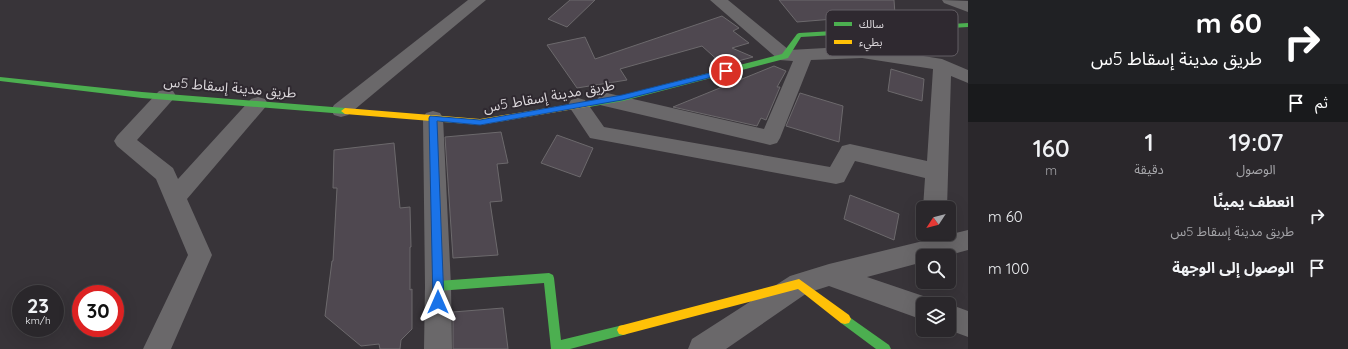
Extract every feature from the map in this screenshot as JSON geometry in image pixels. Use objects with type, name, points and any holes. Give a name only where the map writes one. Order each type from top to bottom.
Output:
[{"type":"street","points":[[341,110],[478,0]]},
{"type":"street","points":[[718,0],[785,56],[826,54]]},
{"type":"street","points":[[950,0],[968,7]]},
{"type":"street","points":[[958,26],[968,25]]},
{"type":"street","points":[[785,56],[799,35],[826,33]]},
{"type":"street","name":"طريق مدينة إسقاط 5س","points":[[0,79],[166,96],[480,122],[608,100],[785,56]]},
{"type":"street","points":[[608,100],[770,138],[804,56]]},
{"type":"street","points":[[887,56],[942,65],[968,77]]},
{"type":"street","points":[[935,201],[942,65]]},
{"type":"street","points":[[157,349],[200,255],[165,174],[124,141],[166,96]]},
{"type":"street","points":[[175,198],[258,104]]},
{"type":"street","points":[[578,105],[597,133],[836,176],[850,152],[937,172]]},
{"type":"street","points":[[433,118],[438,286],[438,349]]},
{"type":"street","points":[[438,286],[549,278],[556,347],[799,284],[933,242],[968,240]]},
{"type":"street","points":[[829,275],[916,306]]},
{"type":"street","points":[[702,349],[799,284]]},
{"type":"street","points":[[799,284],[885,349]]},
{"type":"street","points":[[956,320],[968,324]]},
{"type":"building","points":[[570,0],[595,0],[567,27],[548,19]]},
{"type":"building","points":[[779,0],[894,0],[895,10],[826,10],[826,20],[797,22]]},
{"type":"building","points":[[722,16],[739,28],[733,31],[749,43],[732,48],[753,57],[723,65],[702,46],[620,69],[627,80],[577,88],[547,45],[585,37],[595,59]]},
{"type":"building","points":[[774,66],[786,71],[777,87],[780,87],[766,120],[761,118],[757,126],[673,107]]},
{"type":"building","points":[[891,69],[924,79],[922,101],[888,91]]},
{"type":"building","points":[[800,93],[843,106],[839,142],[786,126]]},
{"type":"building","points":[[501,132],[508,163],[497,164],[502,201],[490,202],[498,255],[453,258],[445,137]]},
{"type":"building","points":[[557,135],[593,148],[580,177],[541,163]]},
{"type":"building","points":[[394,143],[400,208],[410,207],[410,290],[412,289],[412,329],[401,340],[400,349],[380,349],[379,344],[361,346],[325,316],[333,261],[337,188],[333,188],[334,150]]},
{"type":"building","points":[[850,195],[899,214],[894,240],[844,219]]},
{"type":"building","points":[[503,308],[508,349],[453,349],[453,312]]},
{"type":"traffic: fast","points":[[958,26],[968,25]]},
{"type":"traffic: fast","points":[[589,104],[623,98],[785,56],[799,35],[826,33]]},
{"type":"traffic: fast","points":[[0,79],[142,95],[345,111]]},
{"type":"traffic: fast","points":[[438,286],[549,278],[556,347],[623,330]]},
{"type":"traffic: fast","points":[[845,319],[885,349]]},
{"type":"traffic: slow","points":[[345,111],[480,122],[589,104]]},
{"type":"traffic: slow","points":[[623,330],[799,284],[845,319]]},
{"type":"route","points":[[438,302],[433,118],[480,122],[622,98],[726,71]]}]
